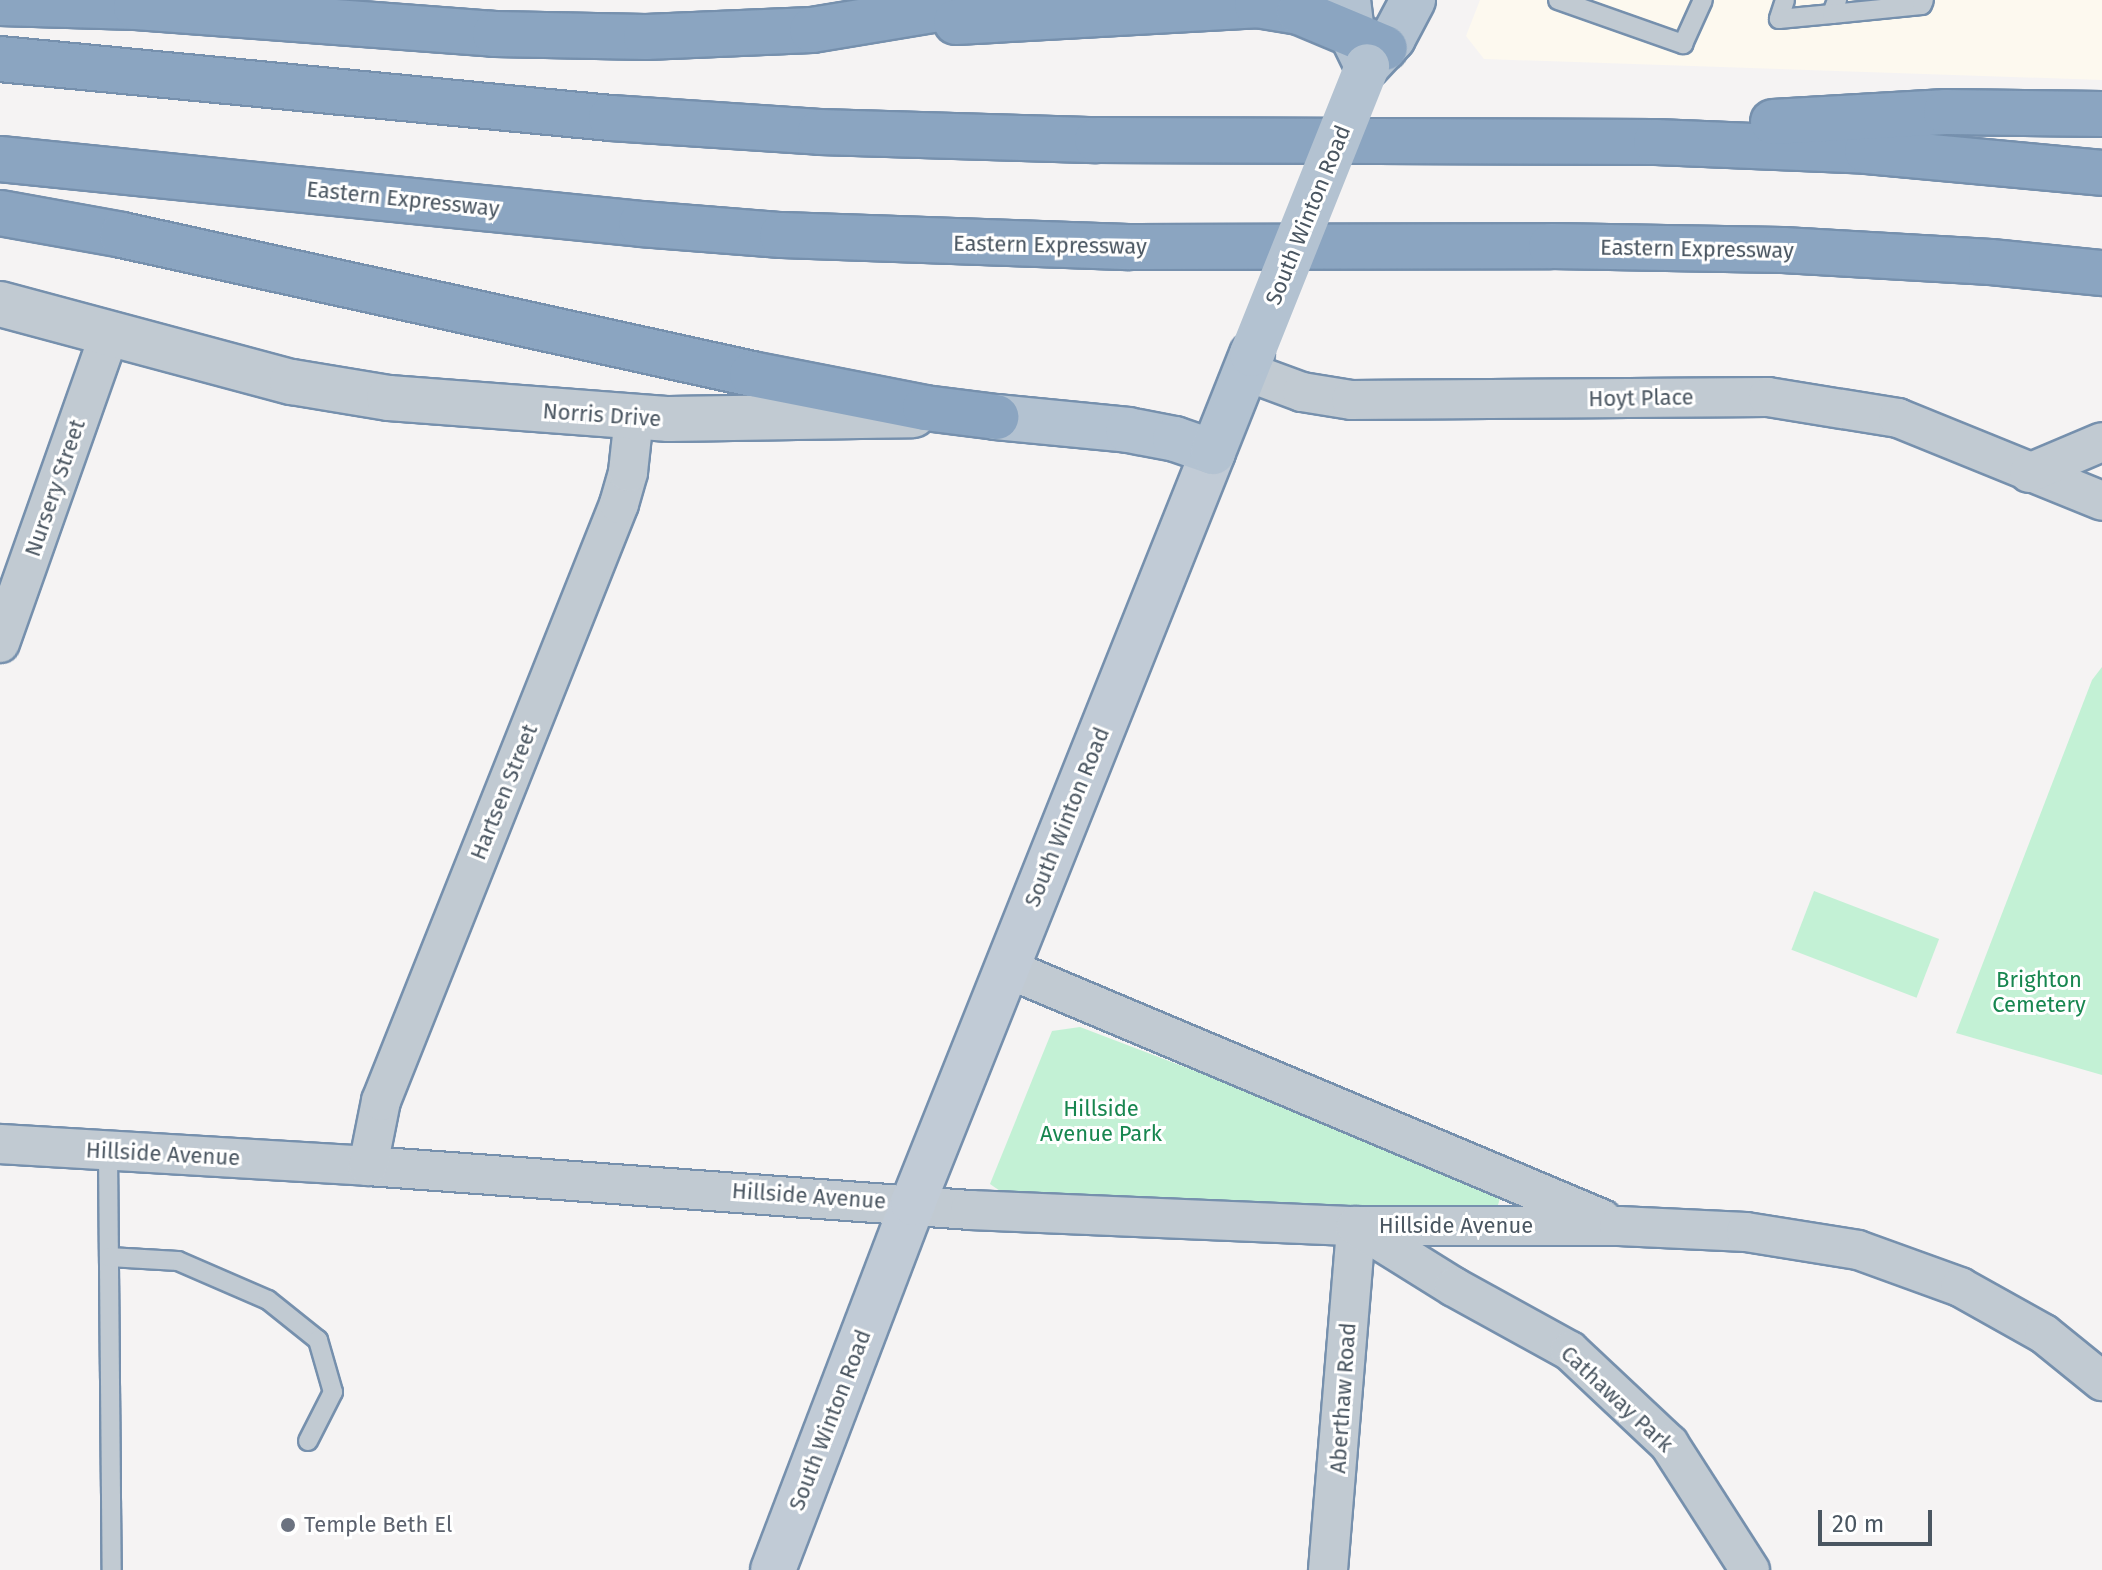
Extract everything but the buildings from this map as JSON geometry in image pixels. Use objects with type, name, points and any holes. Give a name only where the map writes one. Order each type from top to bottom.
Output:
[{"type":"highway","points":[[812,30],[993,0]]},
{"type":"highway","points":[[0,3],[136,7],[495,34],[646,37],[1257,5],[1299,12],[1363,37]]},
{"type":"highway","points":[[0,59],[611,118],[820,132],[1111,140],[1515,139],[1867,151],[2102,173]]},
{"type":"highway","points":[[1515,139],[1900,114],[2102,114]]},
{"type":"highway","name":"Eastern Expressway","points":[[0,159],[641,224],[852,239],[1130,247],[1693,248],[1921,256],[2102,273]]},
{"type":"highway","points":[[0,213],[122,235],[777,380],[925,408],[996,417]]},
{"type":"highway","points":[[1921,256],[2032,285],[2102,297]]},
{"type":"main road","name":"South Winton Road","points":[[773,1570],[913,1203],[1248,363],[1363,37],[1413,0]]},
{"type":"main road","name":"Norris Drive","points":[[996,417],[1128,430],[1175,439],[1213,452]]},
{"type":"street","name":"Norris Drive","points":[[0,304],[250,372],[360,394],[481,407],[634,417],[735,420],[921,415],[996,417]]},
{"type":"street","name":"Nursery Street","points":[[0,643],[110,332]]},
{"type":"street","name":"Hoyt Place","points":[[1248,363],[1302,392],[1351,400],[1768,397],[1898,418],[2102,501]]},
{"type":"street","name":"Hartsen Street","points":[[368,1166],[381,1101],[619,504],[628,472],[634,417]]},
{"type":"street","points":[[2029,473],[2102,442]]},
{"type":"street","name":"Hillside Avenue","points":[[1006,968],[1619,1226]]},
{"type":"street","name":"Hillside Avenue","points":[[0,1144],[913,1203],[970,1210],[1356,1226],[1619,1226],[1746,1232],[1858,1250],[1960,1287],[2044,1334],[2102,1381]]},
{"type":"street","name":"Aberthaw Road","points":[[1328,1570],[1356,1226]]},
{"type":"street","name":"Cathaway Park","points":[[1356,1226],[1454,1287],[1570,1351],[1669,1444],[1750,1570]]},
{"type":"lane","points":[[1558,0],[1683,44],[1703,0]]},
{"type":"lane","points":[[1785,0],[1779,19],[1834,7],[1922,5],[1924,0]]},
{"type":"lane","points":[[108,1152],[112,1570]]},
{"type":"lane","points":[[109,1257],[178,1261],[268,1300],[318,1340],[333,1392],[308,1441]]},
{"type":"shaded area","points":[[1480,0],[2102,0],[2102,80],[1484,59],[1466,36]]},
{"type":"green space","name":"Brighton Cemetery","points":[[2102,667],[2102,1075],[1956,1033],[2092,680]]},
{"type":"green space","points":[[1814,891],[1939,939],[1917,998],[1791,950]]},
{"type":"green space","name":"Hillside Avenue Park","points":[[1080,1027],[1237,1087],[1501,1195],[1497,1208],[1260,1211],[1003,1193],[990,1184],[1052,1031]]},
{"type":"place","name":"Temple Beth El","points":[[288,1525]]}]
